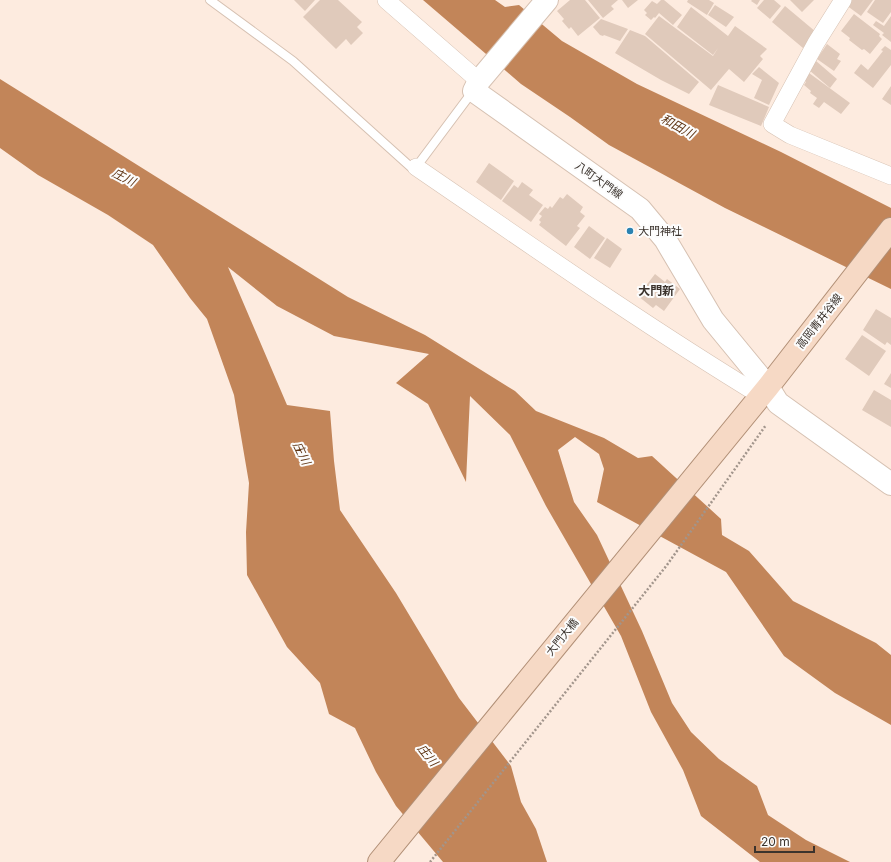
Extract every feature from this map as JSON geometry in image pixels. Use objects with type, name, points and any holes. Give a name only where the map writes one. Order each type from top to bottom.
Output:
[{"type":"main road","points":[[477,86],[547,0]]},
{"type":"main road","name":"八町大門線","points":[[477,86],[640,208],[665,239],[713,320],[764,392],[891,484]]},
{"type":"main road","name":"高岡青井谷線","points":[[746,413],[891,229]]},
{"type":"main road","name":"大門大橋","points":[[379,862],[746,413]]},
{"type":"street","points":[[386,0],[477,86]]},
{"type":"street","points":[[843,0],[816,43],[772,124],[790,135],[891,176]]},
{"type":"street","points":[[416,167],[725,374],[764,392]]},
{"type":"lane","points":[[210,0],[293,61],[414,170],[477,86]]},
{"type":"path","points":[[430,862],[668,565],[766,424]]},
{"type":"water","name":"和田川","points":[[423,0],[495,0],[505,7],[519,5],[562,41],[637,84],[781,152],[891,208],[891,289],[725,208],[609,145],[521,84]]},
{"type":"water","name":"庄川","points":[[0,79],[348,297],[425,335],[515,391],[536,411],[604,438],[638,458],[652,456],[721,519],[722,535],[749,551],[793,601],[876,643],[891,655],[891,725],[835,693],[784,656],[726,572],[597,502],[604,469],[599,454],[575,437],[558,450],[574,502],[597,535],[642,631],[672,703],[691,732],[719,759],[757,786],[768,815],[806,840],[850,862],[760,862],[701,816],[683,770],[651,712],[621,636],[546,506],[510,435],[470,396],[466,482],[428,404],[396,383],[429,354],[334,336],[277,306],[228,267],[287,405],[330,411],[340,510],[396,593],[459,698],[511,766],[521,802],[536,829],[547,862],[443,862],[396,806],[376,772],[355,728],[329,714],[320,683],[287,647],[247,575],[246,532],[249,483],[234,395],[207,319],[190,298],[153,245],[108,215],[38,175],[0,148]]},
{"type":"building","points":[[294,0],[315,0],[305,11]]},
{"type":"building","points":[[320,0],[338,0],[362,22],[357,27],[363,33],[351,45],[346,39],[336,49],[303,17]]},
{"type":"building","points":[[570,0],[585,0],[600,18],[578,36],[571,27],[569,29],[562,21],[564,19],[557,11]]},
{"type":"building","points":[[588,0],[618,0],[611,6],[614,9],[603,18]]},
{"type":"building","points":[[622,0],[638,0],[628,8]]},
{"type":"building","points":[[661,0],[664,0],[682,15],[673,25],[659,13],[651,20],[645,15],[647,13],[644,10],[652,1],[657,4]]},
{"type":"building","points":[[688,0],[709,0],[714,3],[707,15],[687,2]]},
{"type":"building","points":[[760,0],[757,5],[751,1]]},
{"type":"building","points":[[764,0],[774,0],[781,6],[770,19],[757,8]]},
{"type":"building","points":[[790,0],[814,0],[802,12]]},
{"type":"building","points":[[850,0],[873,0],[861,16],[846,5]]},
{"type":"building","points":[[875,0],[891,0],[891,12],[883,23],[867,12]]},
{"type":"building","points":[[715,5],[734,17],[726,27],[708,15]]},
{"type":"building","points":[[785,6],[816,32],[803,48],[772,22]]},
{"type":"building","points":[[691,7],[728,36],[735,26],[767,49],[760,56],[763,59],[744,82],[729,69],[711,90],[645,34],[659,16],[713,56],[718,48],[713,55],[677,27]]},
{"type":"building","points":[[854,14],[880,34],[879,36],[882,39],[870,54],[849,40],[850,38],[841,31]]},
{"type":"building","points":[[891,16],[891,42],[882,35],[884,33],[873,25],[876,21],[884,26]]},
{"type":"building","points":[[601,19],[628,29],[620,41],[600,35],[593,27]]},
{"type":"building","points":[[630,30],[645,36],[699,82],[689,94],[661,80],[615,53]]},
{"type":"building","points":[[827,44],[840,54],[837,59],[841,61],[834,71],[817,59]]},
{"type":"building","points":[[885,46],[891,50],[891,65],[873,88],[854,73],[861,64],[868,70],[883,51],[881,50]]},
{"type":"building","points":[[816,61],[837,79],[830,88],[809,70]]},
{"type":"building","points":[[759,67],[779,83],[769,105],[754,98],[762,80],[752,74]]},
{"type":"building","points":[[809,73],[850,103],[841,114],[824,102],[819,108],[813,104],[817,98],[810,93],[811,91],[804,85],[806,82],[804,80]]},
{"type":"building","points":[[718,85],[769,107],[761,126],[709,105]]},
{"type":"building","points":[[891,86],[891,105],[882,99]]},
{"type":"building","points":[[489,163],[514,181],[501,200],[476,182]]},
{"type":"building","points":[[522,182],[533,190],[529,195],[543,205],[531,222],[502,201],[514,185],[518,188]]},
{"type":"building","points":[[567,194],[583,207],[580,212],[585,216],[577,226],[580,228],[566,246],[539,225],[541,222],[539,220],[542,216],[539,214],[545,207],[548,209],[550,206],[552,208],[560,197],[563,199]]},
{"type":"building","points":[[589,226],[605,238],[590,259],[574,247]]},
{"type":"building","points":[[607,238],[622,249],[610,268],[594,258]]},
{"type":"building","points":[[655,274],[665,282],[667,279],[680,289],[664,311],[656,305],[653,308],[638,296]]},
{"type":"building","points":[[876,309],[891,318],[891,345],[887,342],[885,345],[863,330]]},
{"type":"building","points":[[862,335],[886,351],[869,376],[845,359]]},
{"type":"building","points":[[891,373],[891,388],[884,384]]},
{"type":"building","points":[[874,390],[891,400],[891,427],[862,410]]},
{"type":"place","name":"大門神社","points":[[630,231]]},
{"type":"district","name":"大門新","points":[[656,290]]}]
